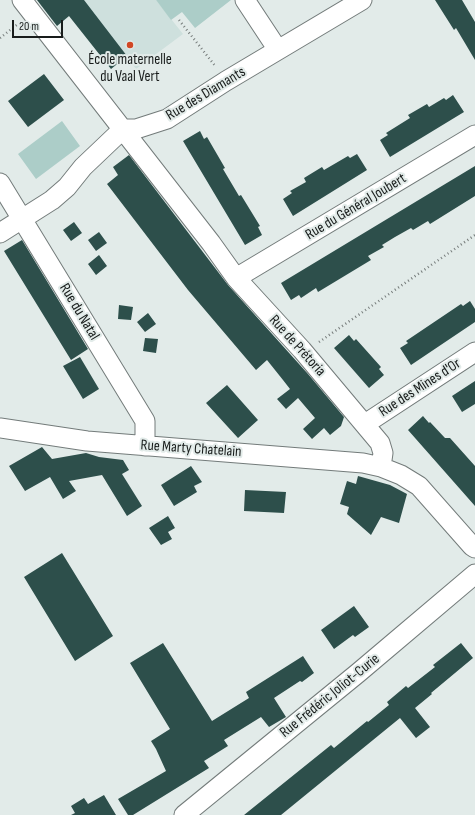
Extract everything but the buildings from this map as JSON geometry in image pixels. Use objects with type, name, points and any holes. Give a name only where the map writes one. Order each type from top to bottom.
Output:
[{"type":"street","points":[[245,0],[278,50]]},
{"type":"street","name":"Rue des Diamants","points":[[123,130],[136,129],[167,119],[362,0]]},
{"type":"street","name":"Rue de Prétoria","points":[[27,6],[211,243],[236,278],[302,350],[380,443],[383,453],[381,467]]},
{"type":"street","points":[[0,233],[52,200],[67,187],[83,167],[123,130]]},
{"type":"street","name":"Rue du Général Joubert","points":[[236,278],[475,136]]},
{"type":"street","name":"Rue du Natal","points":[[0,183],[144,421],[146,438],[145,446]]},
{"type":"street","name":"Rue des Mines d'Or","points":[[365,424],[475,352]]},
{"type":"street","name":"Rue Marty Chatelain","points":[[0,428],[87,441],[363,462],[381,467]]},
{"type":"street","points":[[381,467],[401,475],[419,486],[475,548]]},
{"type":"street","name":"Rue Frédéric Joliot-Curie","points":[[184,815],[358,673],[475,574]]},
{"type":"path","points":[[0,38],[27,6]]},
{"type":"path","points":[[179,20],[226,82]]},
{"type":"path","points":[[302,350],[325,338],[475,235]]},
{"type":"shaded area","name":"École maternelle du Vaal Vert","points":[[37,0],[156,0],[183,34],[136,69],[127,57],[111,69],[70,16],[57,26]]},
{"type":"shaded area","points":[[156,0],[231,0],[195,28],[182,12],[171,20]]},
{"type":"shaded area","points":[[62,121],[80,146],[36,179],[18,154]]},
{"type":"place","name":"École maternelle du Vaal Vert","points":[[130,45]]}]
